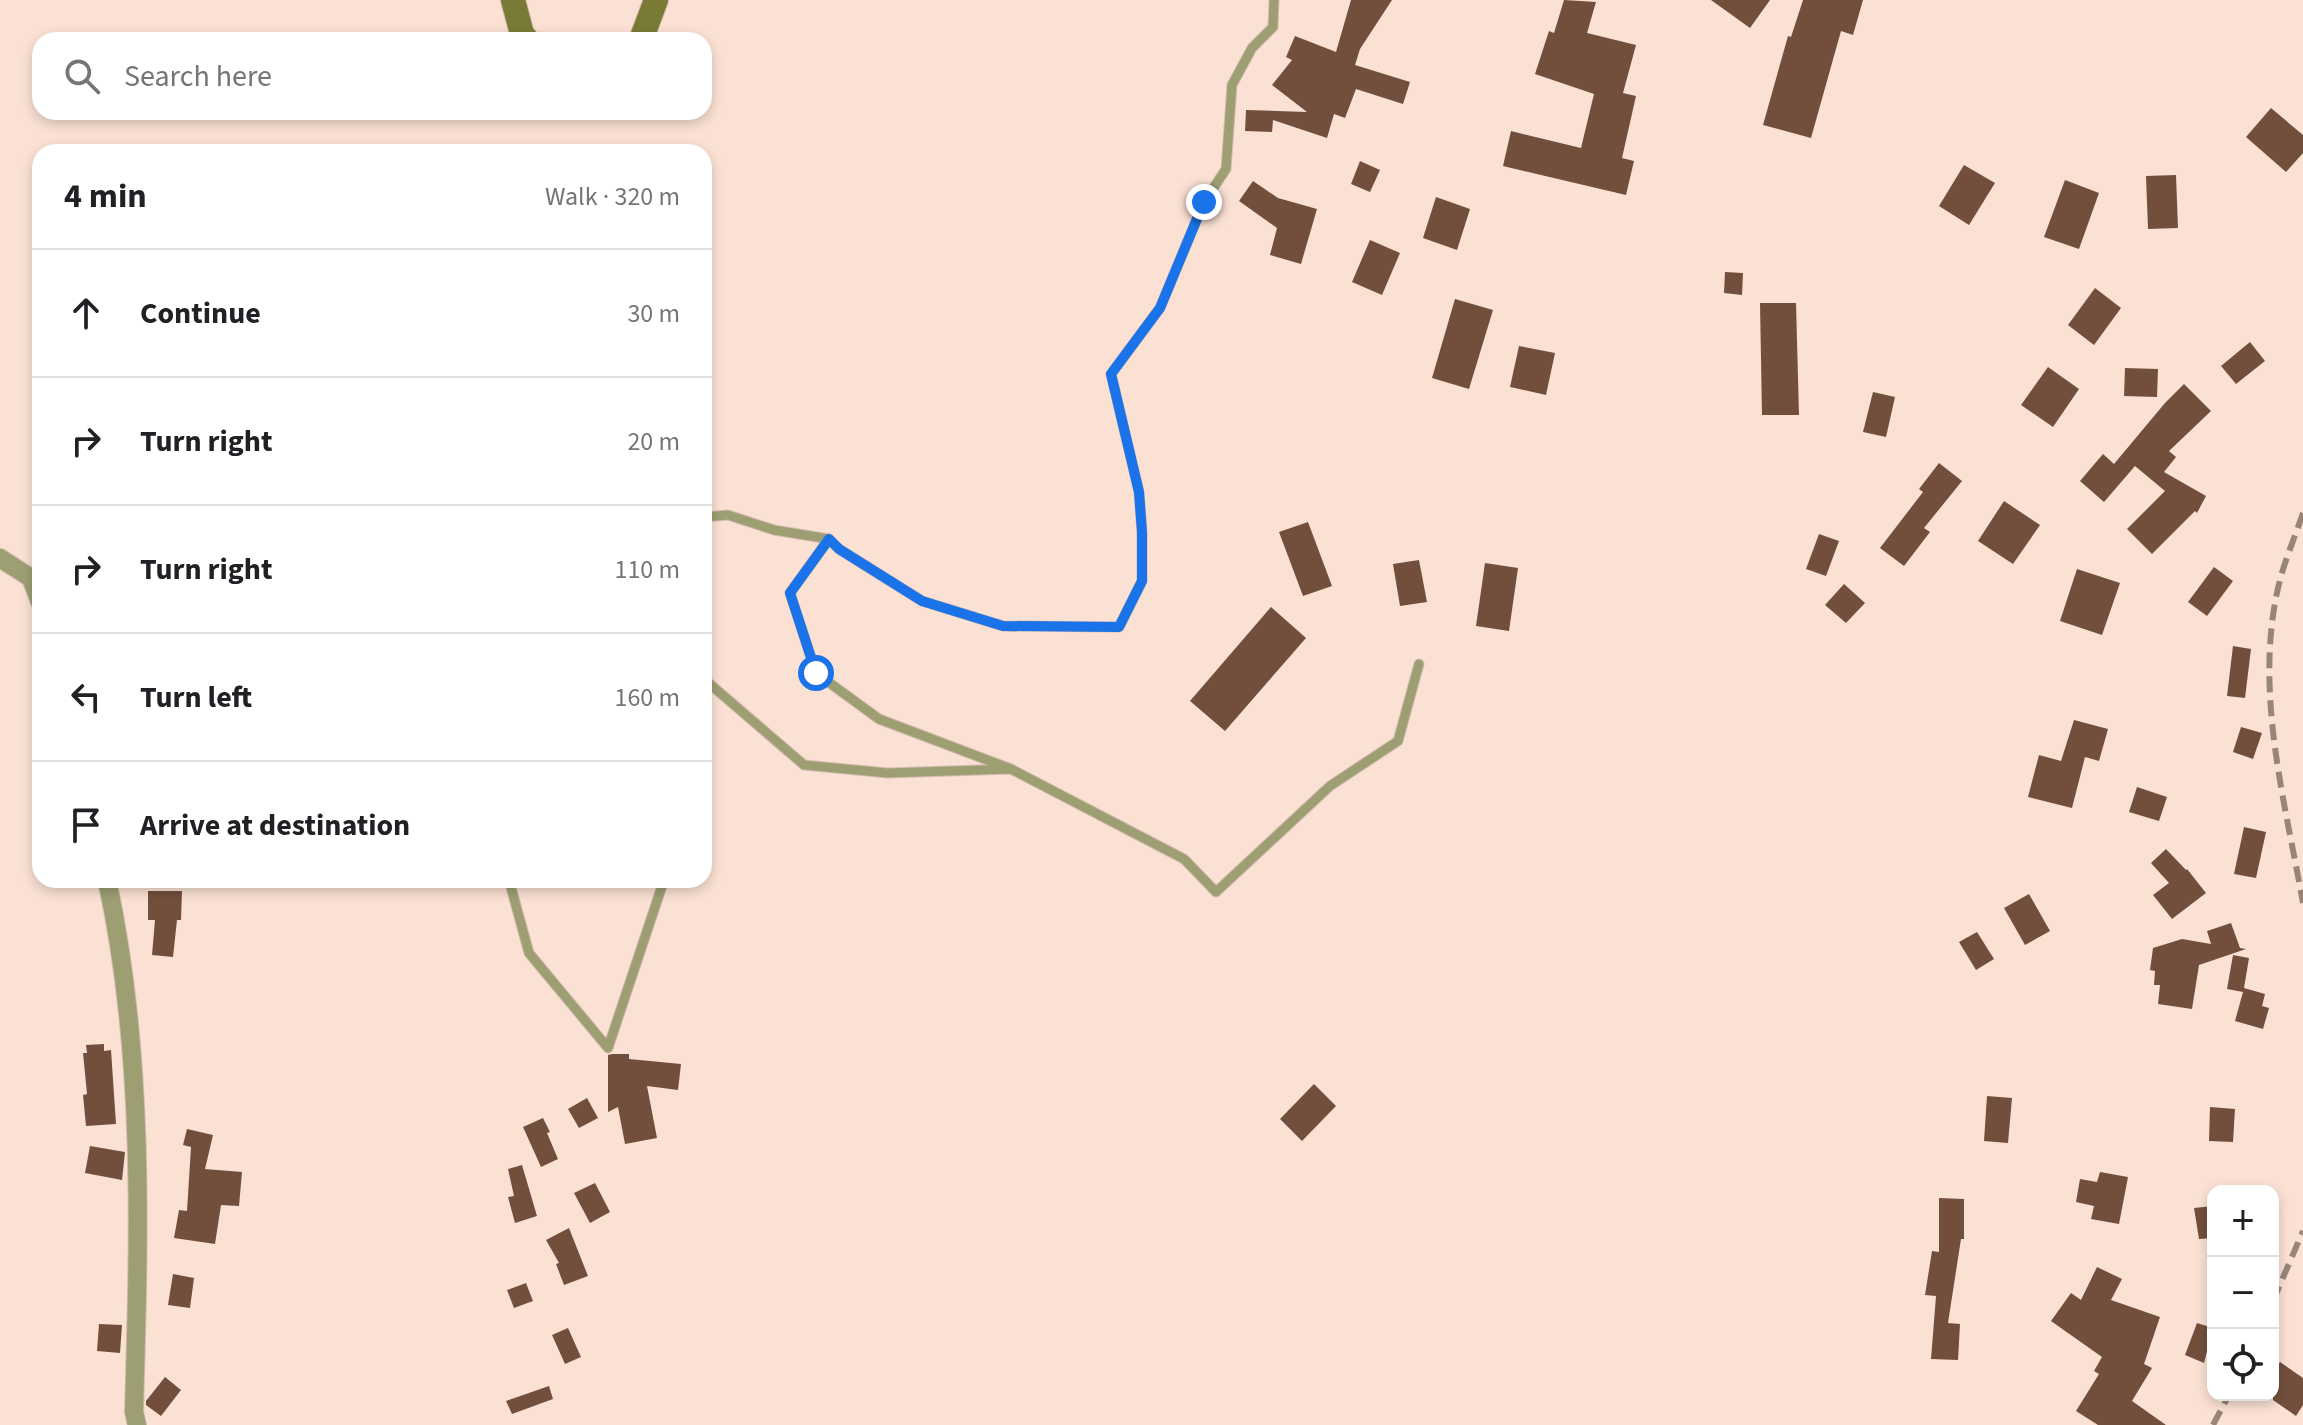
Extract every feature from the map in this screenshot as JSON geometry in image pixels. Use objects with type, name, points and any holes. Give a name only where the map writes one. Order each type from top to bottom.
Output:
[{"type":"street","points":[[513,0],[521,32]]},
{"type":"street","points":[[644,32],[656,0]]},
{"type":"street","points":[[0,558],[32,581]]},
{"type":"street","points":[[109,888],[129,1021],[140,1218],[134,1412],[137,1425]]},
{"type":"lane","points":[[712,516],[728,515],[774,530],[829,539],[839,549],[922,601],[1003,626],[1119,627],[1142,581],[1142,532],[1139,492],[1111,374],[1160,308],[1204,202],[1226,169],[1232,85],[1252,48],[1273,27],[1274,0]]},
{"type":"lane","points":[[829,539],[790,593],[816,673],[879,719],[1011,769],[1184,859],[1216,892],[1330,786],[1398,741],[1419,664]]},
{"type":"lane","points":[[712,686],[804,765],[888,773],[1011,769]]},
{"type":"lane","points":[[511,888],[529,953],[608,1048],[661,888]]},
{"type":"building","points":[[1351,0],[1392,0],[1360,49],[1355,65],[1410,82],[1403,104],[1356,89],[1345,118],[1334,114],[1327,138],[1273,120],[1272,132],[1245,131],[1246,110],[1307,112],[1272,85],[1292,60],[1286,57],[1295,36],[1336,52]]},
{"type":"building","points":[[1564,0],[1596,2],[1587,33],[1636,45],[1623,93],[1636,96],[1622,158],[1634,161],[1626,195],[1503,166],[1511,131],[1581,148],[1594,94],[1535,74],[1549,31],[1554,33]]},
{"type":"building","points":[[1711,0],[1770,0],[1750,28]]},
{"type":"building","points":[[1803,0],[1863,0],[1853,35],[1841,31],[1811,138],[1763,125],[1788,36],[1791,37]]},
{"type":"building","points":[[2271,108],[2303,135],[2303,153],[2286,172],[2246,137]]},
{"type":"building","points":[[1360,161],[1380,170],[1370,192],[1351,184]]},
{"type":"building","points":[[1964,165],[1995,183],[1969,225],[1939,206]]},
{"type":"building","points":[[2176,175],[2178,228],[2148,229],[2146,176]]},
{"type":"building","points":[[2065,180],[2099,193],[2079,249],[2044,237]]},
{"type":"building","points":[[1253,181],[1278,198],[1317,209],[1301,264],[1270,255],[1277,228],[1239,201]]},
{"type":"building","points":[[1436,197],[1470,209],[1457,250],[1423,238]]},
{"type":"building","points":[[1370,240],[1400,253],[1382,295],[1352,282]]},
{"type":"building","points":[[1725,272],[1743,273],[1742,295],[1724,293]]},
{"type":"building","points":[[2095,288],[2121,308],[2094,345],[2068,325]]},
{"type":"building","points":[[1455,299],[1493,310],[1469,389],[1432,378]]},
{"type":"building","points":[[1760,303],[1796,303],[1799,415],[1762,415]]},
{"type":"building","points":[[2250,342],[2265,361],[2236,384],[2221,366]]},
{"type":"building","points":[[1519,346],[1555,353],[1546,395],[1510,387]]},
{"type":"building","points":[[2048,367],[2079,389],[2053,427],[2021,405]]},
{"type":"building","points":[[2125,368],[2158,369],[2157,397],[2124,396]]},
{"type":"building","points":[[2184,384],[2211,411],[2169,451],[2176,457],[2164,472],[2206,496],[2197,513],[2195,511],[2152,554],[2127,529],[2165,491],[2135,466],[2104,502],[2080,481],[2103,454],[2114,464]]},
{"type":"building","points":[[1873,392],[1895,397],[1886,437],[1863,432]]},
{"type":"building","points":[[1939,463],[1962,481],[1924,528],[1930,532],[1904,566],[1880,548],[1923,492],[1919,489]]},
{"type":"building","points":[[2004,501],[2040,525],[2013,564],[1978,541]]},
{"type":"building","points":[[1308,522],[1332,586],[1303,596],[1279,532]]},
{"type":"building","points":[[1819,534],[1839,541],[1826,576],[1806,569]]},
{"type":"building","points":[[1419,560],[1427,602],[1400,606],[1393,564]]},
{"type":"building","points":[[1485,563],[1518,568],[1509,631],[1476,626]]},
{"type":"building","points":[[2214,567],[2233,581],[2207,616],[2188,602]]},
{"type":"building","points":[[2077,569],[2120,583],[2102,635],[2060,621]]},
{"type":"building","points":[[1844,584],[1865,603],[1846,623],[1825,605]]},
{"type":"building","points":[[1271,607],[1306,638],[1225,731],[1190,701]]},
{"type":"building","points":[[2233,646],[2251,649],[2245,698],[2227,696]]},
{"type":"building","points":[[2074,720],[2108,729],[2099,761],[2085,757],[2072,808],[2028,797],[2039,755],[2061,761]]},
{"type":"building","points":[[2241,727],[2262,733],[2253,759],[2233,752]]},
{"type":"building","points":[[2137,787],[2167,797],[2159,821],[2129,812]]},
{"type":"building","points":[[2244,827],[2266,832],[2256,878],[2234,874]]},
{"type":"building","points":[[2166,849],[2206,893],[2172,919],[2153,895],[2169,883],[2151,863]]},
{"type":"building","points":[[148,891],[182,891],[181,920],[177,920],[173,957],[152,955],[155,920],[148,920]]},
{"type":"building","points":[[2029,894],[2050,931],[2025,945],[2004,908]]},
{"type":"building","points":[[2231,923],[2240,948],[2246,949],[2199,965],[2192,1009],[2158,1004],[2160,985],[2154,985],[2155,971],[2150,970],[2153,948],[2182,939],[2211,944],[2207,931]]},
{"type":"building","points":[[1977,932],[1994,959],[1976,970],[1959,942]]},
{"type":"building","points":[[2233,955],[2249,958],[2244,988],[2265,994],[2262,1006],[2269,1008],[2263,1029],[2235,1021],[2243,992],[2227,989]]},
{"type":"building","points":[[104,1044],[104,1051],[111,1050],[116,1124],[86,1126],[83,1053],[87,1053],[86,1045]]},
{"type":"building","points":[[629,1054],[629,1059],[681,1064],[678,1090],[647,1086],[657,1138],[625,1144],[618,1107],[608,1112],[608,1055]]},
{"type":"building","points":[[1314,1084],[1336,1106],[1302,1141],[1280,1119]]},
{"type":"building","points":[[1987,1096],[2012,1098],[2008,1143],[1984,1141]]},
{"type":"building","points":[[587,1098],[598,1118],[579,1128],[568,1109]]},
{"type":"building","points":[[2210,1107],[2235,1109],[2233,1142],[2209,1141]]},
{"type":"building","points":[[543,1118],[558,1159],[541,1167],[523,1127]]},
{"type":"building","points":[[187,1129],[213,1135],[205,1169],[242,1172],[239,1206],[221,1205],[215,1244],[174,1238],[179,1210],[187,1211],[191,1147],[183,1145]]},
{"type":"building","points":[[90,1146],[125,1152],[122,1180],[85,1173]]},
{"type":"building","points":[[522,1165],[537,1216],[515,1223],[508,1197],[514,1196],[508,1169]]},
{"type":"building","points":[[2100,1172],[2128,1177],[2119,1224],[2091,1219],[2094,1206],[2076,1202],[2080,1179],[2097,1182]]},
{"type":"building","points":[[595,1183],[610,1212],[590,1223],[574,1193]]},
{"type":"building","points":[[1939,1198],[1964,1199],[1964,1239],[1961,1239],[1948,1323],[1960,1324],[1958,1360],[1931,1359],[1936,1296],[1925,1295],[1932,1251],[1939,1252]]},
{"type":"building","points":[[2207,1207],[2207,1238],[2199,1239],[2194,1208]]},
{"type":"building","points":[[569,1228],[588,1276],[564,1285],[556,1264],[559,1263],[546,1240]]},
{"type":"building","points":[[2097,1267],[2122,1279],[2111,1300],[2160,1317],[2144,1364],[2152,1368],[2132,1401],[2166,1425],[2098,1425],[2076,1411],[2099,1374],[2094,1371],[2102,1357],[2051,1321],[2071,1293],[2081,1300]]},
{"type":"building","points":[[173,1274],[194,1278],[190,1308],[168,1305]]},
{"type":"building","points":[[526,1283],[533,1301],[514,1308],[507,1290]]},
{"type":"building","points":[[2197,1323],[2207,1326],[2204,1363],[2185,1355]]},
{"type":"building","points":[[99,1324],[122,1325],[120,1353],[97,1351]]},
{"type":"building","points":[[568,1328],[581,1357],[565,1364],[552,1335]]},
{"type":"building","points":[[2279,1364],[2303,1378],[2303,1405],[2296,1416],[2274,1401],[2279,1401]]},
{"type":"building","points":[[165,1377],[181,1390],[161,1416],[146,1405],[146,1401]]},
{"type":"building","points":[[549,1386],[553,1399],[512,1414],[506,1401]]},
{"type":"railway","points":[[2303,513],[2281,576],[2273,617],[2270,658],[2274,740],[2303,903]]},
{"type":"railway","points":[[2279,1287],[2303,1231]]},
{"type":"railway","points":[[2213,1425],[2226,1401]]},
{"type":"route","points":[[816,673],[790,593],[829,539],[839,549],[922,601],[1003,626],[1119,627],[1142,581],[1142,532],[1139,492],[1111,374],[1160,308],[1204,202]]}]
